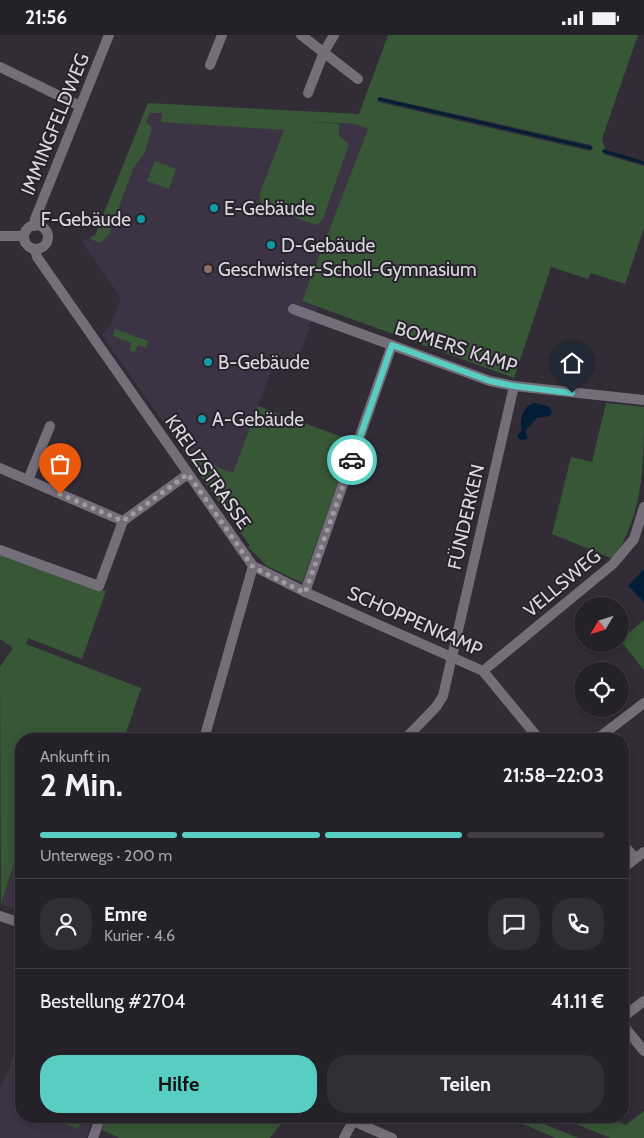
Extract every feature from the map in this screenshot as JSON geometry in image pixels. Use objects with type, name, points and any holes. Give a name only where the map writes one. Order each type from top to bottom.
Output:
[{"type":"street","name":"IMMINGFELDWEG","points":[[34,226],[109,35]]},
{"type":"street","points":[[210,65],[222,35]]},
{"type":"street","points":[[301,35],[358,79]]},
{"type":"street","points":[[308,93],[324,52],[334,35]]},
{"type":"street","points":[[0,67],[80,106]]},
{"type":"street","points":[[34,226],[44,229],[48,238],[45,245],[35,249],[28,246],[24,236],[28,229],[34,226]]},
{"type":"street","points":[[0,237],[24,236]]},
{"type":"street","name":"KREUZSTRASSE","points":[[35,249],[37,257],[253,567]]},
{"type":"street","name":"BOMERS KAMP","points":[[293,309],[490,381],[514,386],[644,400]]},
{"type":"street","points":[[305,593],[392,345]]},
{"type":"street","name":"FÜNDERKEN","points":[[411,733],[436,707],[443,696],[514,386]]},
{"type":"street","points":[[28,480],[50,426]]},
{"type":"street","points":[[0,468],[123,521]]},
{"type":"street","points":[[0,550],[99,586],[123,521],[188,474]]},
{"type":"street","name":"VELLSWEG","points":[[483,671],[613,565],[634,539],[644,507]]},
{"type":"street","points":[[206,733],[253,567]]},
{"type":"street","name":"SCHOPPENKAMP","points":[[253,567],[305,593],[452,655],[483,671],[534,733]]},
{"type":"street","points":[[605,733],[644,703]]},
{"type":"street","points":[[629,851],[635,858]]},
{"type":"street","points":[[629,863],[644,851]]},
{"type":"street","points":[[0,916],[15,921]]},
{"type":"street","points":[[629,1013],[644,1001]]},
{"type":"street","points":[[629,1033],[644,1051]]},
{"type":"street","points":[[93,1138],[98,1123]]},
{"type":"street","points":[[344,1138],[352,1123]]},
{"type":"street","points":[[362,1123],[392,1138]]},
{"type":"shaded area","name":"Geschwister-Scholl-Gymnasium","points":[[150,113],[355,124],[368,129],[302,302],[317,307],[294,370],[274,363],[233,473],[195,459],[193,465],[102,335],[112,322],[121,298],[82,242],[89,238],[99,243],[109,235],[133,169],[145,152],[145,123]]},
{"type":"shaded area","points":[[15,861],[15,909],[1,904]]},
{"type":"shaded area","points":[[15,1053],[15,1123],[91,1123],[86,1138],[0,1138],[0,1090]]},
{"type":"green space","points":[[388,35],[638,35],[602,139],[605,148],[603,154],[644,166],[644,228],[625,284],[591,273],[588,279],[551,267],[514,378],[302,301],[368,129],[355,124],[299,121],[339,124],[339,136],[349,144],[323,219],[317,225],[265,207],[260,201],[260,193],[284,130],[161,122],[162,113],[150,113],[146,122],[152,128],[145,152],[133,169],[109,235],[99,243],[89,238],[95,235],[148,103],[359,114]],"holes":[[[380,97],[591,145],[590,151],[378,102]]]},
{"type":"green space","points":[[155,161],[176,169],[169,189],[147,181]]},
{"type":"green space","points":[[115,329],[148,341],[146,348],[138,345],[135,352],[129,350],[131,343],[113,336]]},
{"type":"green space","points":[[606,403],[644,407],[644,448],[640,487],[631,524],[613,559],[552,534],[571,457],[592,462]]},
{"type":"green space","points":[[258,406],[353,441],[302,583],[267,566],[247,546],[250,546],[193,465],[195,459],[233,473]]},
{"type":"green space","points":[[0,554],[106,591],[82,659],[28,638],[26,644],[141,688],[126,733],[15,733],[15,861],[1,904],[0,667],[13,648],[0,639]]},
{"type":"green space","points":[[644,620],[644,670],[629,651],[629,632]]},
{"type":"green space","points":[[644,1111],[644,1138],[610,1138],[574,1123],[621,1123],[626,1125]]},
{"type":"green space","points":[[64,1123],[80,1123],[78,1129]]},
{"type":"green space","points":[[104,1123],[282,1123],[270,1138],[120,1138],[102,1130]]},
{"type":"green space","points":[[521,1123],[542,1123],[578,1138],[556,1138]]},
{"type":"water","points":[[535,403],[550,407],[552,413],[549,416],[537,418],[525,431],[528,439],[520,440],[517,436],[522,430],[523,413],[527,407]]},
{"type":"water","points":[[644,569],[644,602],[628,586]]},
{"type":"waterway","points":[[379,99],[591,148]]},
{"type":"waterway","points":[[604,151],[644,163]]},
{"type":"way so far","points":[[60,494],[123,521],[188,474],[253,567],[305,593],[352,460]]},
{"type":"place","name":"E-Gebäude","points":[[214,208]]},
{"type":"place","name":"F-Gebäude","points":[[141,219]]},
{"type":"place","name":"D-Gebäude","points":[[271,245]]},
{"type":"place","name":"Geschwister-Scholl-Gymnasium","points":[[208,269]]},
{"type":"place","name":"B-Gebäude","points":[[208,362]]},
{"type":"place","name":"A-Gebäude","points":[[202,419]]},
{"type":"route","points":[[352,460],[392,345],[490,381],[572,393]]}]
